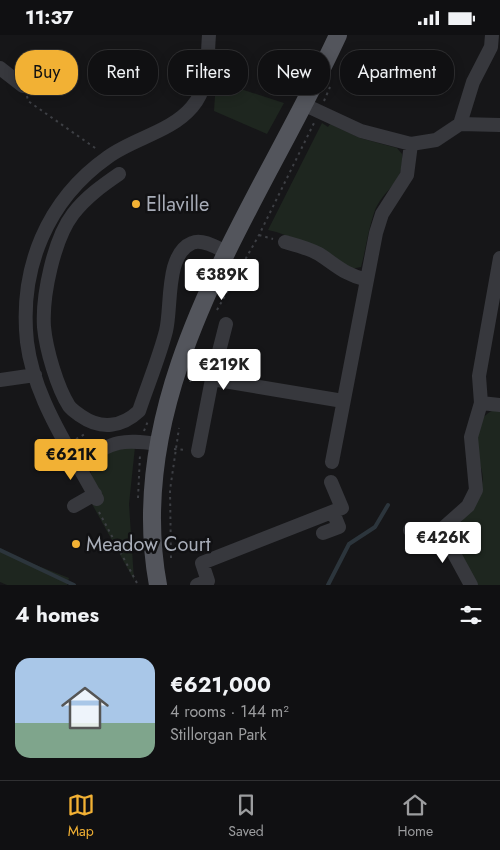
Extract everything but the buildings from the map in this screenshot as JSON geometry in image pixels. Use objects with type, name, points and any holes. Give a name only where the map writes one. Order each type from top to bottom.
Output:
[{"type":"main road","points":[[158,585],[152,517],[159,443],[168,399],[182,355],[206,295],[228,253],[312,108],[338,35]]},
{"type":"street","points":[[82,460],[73,457],[44,402],[27,343],[28,285],[35,250],[43,231],[61,201],[82,177],[109,156],[180,119],[192,107],[204,89],[210,35]]},
{"type":"street","points":[[460,124],[474,82],[491,47],[492,35]]},
{"type":"street","points":[[0,69],[15,80]]},
{"type":"street","points":[[312,108],[361,131],[411,144],[436,140],[460,124],[500,125]]},
{"type":"street","points":[[332,462],[376,233],[382,214],[408,175],[411,144]]},
{"type":"street","points":[[119,174],[89,197],[72,215],[49,270],[44,327],[54,372],[70,408],[88,421],[111,426],[130,419],[139,411],[166,330],[174,268],[180,252],[192,243],[201,241],[228,253]]},
{"type":"street","points":[[285,242],[308,249],[336,268],[367,280]]},
{"type":"street","points":[[410,530],[442,530],[468,506],[476,490],[471,437],[482,403],[479,376],[500,258]]},
{"type":"street","points":[[198,451],[212,379],[226,324]]},
{"type":"street","points":[[0,380],[35,375]]},
{"type":"street","points":[[212,379],[343,401]]},
{"type":"street","points":[[482,403],[500,405]]},
{"type":"street","points":[[74,506],[94,497],[79,467],[82,460],[109,445],[122,441],[136,440],[159,443]]},
{"type":"street","points":[[197,585],[208,581],[202,563],[342,508],[331,482]]},
{"type":"street","points":[[323,533],[339,527],[333,512]]},
{"type":"street","points":[[442,530],[470,585]]},
{"type":"path","points":[[215,314],[259,235],[312,108],[332,79]]},
{"type":"path","points":[[26,95],[28,101],[109,156]]},
{"type":"path","points":[[189,388],[196,364]]},
{"type":"path","points":[[172,567],[170,490],[174,449],[180,421]]},
{"type":"path","points":[[66,445],[100,425]]},
{"type":"path","points":[[94,497],[138,585]]},
{"type":"shaded area","points":[[248,91],[284,103],[267,134],[214,111],[215,95],[248,95]]},
{"type":"shaded area","points":[[322,123],[328,127],[330,124],[360,138],[397,148],[402,154],[400,173],[382,197],[374,213],[361,267],[350,269],[301,241],[268,230]]},
{"type":"shaded area","points":[[495,410],[500,410],[500,585],[475,585],[459,557],[453,541],[457,530],[480,491],[483,480],[475,445],[476,432],[485,416]]},
{"type":"shaded area","points":[[135,447],[129,504],[134,580],[92,504],[102,499],[91,473],[92,466],[100,457],[107,453]]},
{"type":"shaded area","points":[[0,551],[69,578],[67,585],[7,585],[0,582]]},
{"type":"waterway","points":[[328,585],[349,544],[375,527],[388,505]]},
{"type":"waterway","points":[[0,550],[74,585]]},
{"type":"place","name":"Ellaville","points":[[136,204]]},
{"type":"place","name":"Meadow Court","points":[[76,544]]}]
